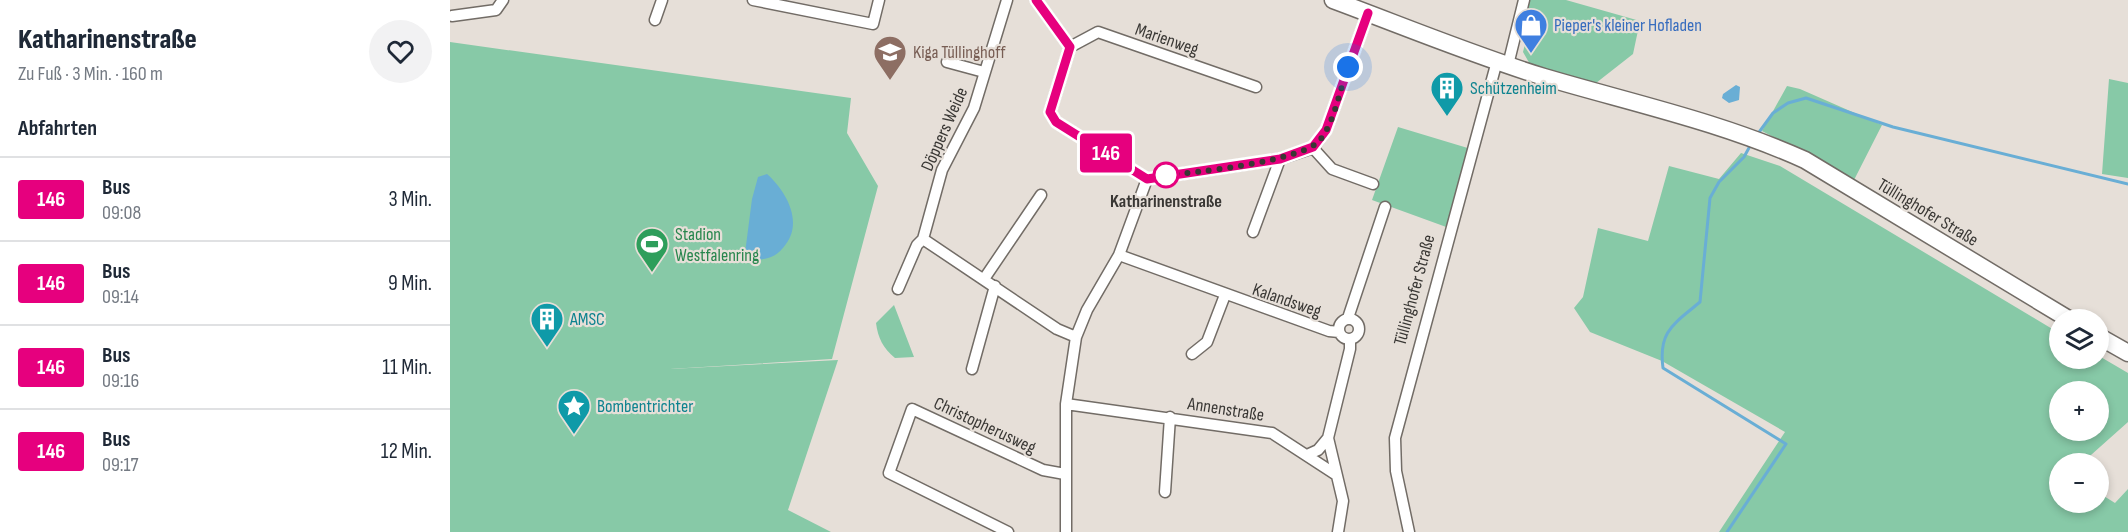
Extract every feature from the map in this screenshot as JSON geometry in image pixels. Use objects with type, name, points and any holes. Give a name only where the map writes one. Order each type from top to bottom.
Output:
[{"type":"main road","points":[[1333,0],[1502,63]]},
{"type":"main road","name":"Tüllinghofer Straße","points":[[1502,63],[1746,135],[1805,160],[2052,309]]},
{"type":"main road","points":[[2109,342],[2128,353]]},
{"type":"street","points":[[452,16],[496,10],[503,0]]},
{"type":"street","points":[[655,20],[662,0]]},
{"type":"street","points":[[753,0],[873,24],[879,0]]},
{"type":"street","points":[[1036,0],[1070,47],[1050,112],[1056,122],[1147,179],[1280,159],[1313,147],[1326,130],[1368,13]]},
{"type":"street","name":"Tüllinghofer Straße","points":[[1409,532],[1396,471],[1395,438],[1502,63],[1524,0]]},
{"type":"street","name":"Döppers Weide","points":[[898,289],[917,245],[923,238],[942,170],[950,151],[968,124],[1005,1]]},
{"type":"street","name":"Marienweg","points":[[1070,47],[1098,32],[1256,87]]},
{"type":"street","points":[[947,62],[984,72]]},
{"type":"street","points":[[1313,147],[1332,169],[1373,184]]},
{"type":"street","points":[[1253,232],[1280,159]]},
{"type":"street","points":[[1066,532],[1066,404],[1076,337],[1087,310],[1119,255],[1147,179]]},
{"type":"street","points":[[984,279],[1041,195]]},
{"type":"street","points":[[1350,340],[1341,336],[1339,332],[1341,323],[1348,318],[1385,207]]},
{"type":"street","points":[[923,238],[1057,329],[1076,337]]},
{"type":"street","name":"Kalandsweg","points":[[1119,255],[1225,295],[1329,331],[1339,332]]},
{"type":"street","points":[[972,369],[995,286]]},
{"type":"street","name":"Kalandsweg","points":[[1192,354],[1208,342],[1225,295]]},
{"type":"street","points":[[1348,318],[1355,321],[1360,328],[1357,336],[1350,340]]},
{"type":"street","points":[[1338,532],[1343,501],[1328,438],[1350,349],[1350,340]]},
{"type":"street","name":"Annenstraße","points":[[1066,404],[1272,433],[1335,474]]},
{"type":"street","name":"Christopherusweg","points":[[1008,532],[890,473],[912,409],[1043,470],[1065,474]]},
{"type":"street","name":"Annenstraße","points":[[1165,492],[1170,417]]},
{"type":"street","points":[[1307,456],[1318,450],[1328,438]]},
{"type":"green space","points":[[1528,0],[1566,0],[1640,21],[1633,54],[1596,83],[1531,66],[1523,52],[1525,44],[1521,33]]},
{"type":"green space","name":"Stadion Westfalenring","points":[[450,42],[851,98],[847,133],[878,186],[832,359],[670,369],[838,360],[788,510],[831,532],[450,532]]},
{"type":"green space","points":[[2109,79],[2128,83],[2128,178],[2102,174]]},
{"type":"green space","points":[[1787,86],[1800,89],[1882,125],[1854,180],[1762,131]]},
{"type":"green space","points":[[1398,127],[1471,149],[1449,228],[1372,200]]},
{"type":"green space","points":[[1741,153],[1780,166],[2049,327],[2049,369],[2109,369],[2109,362],[2128,373],[2128,422],[2109,439],[2109,381],[2049,381],[2049,441],[2107,441],[2093,453],[2049,453],[2049,513],[2109,513],[2109,499],[2115,503],[2128,489],[2128,532],[1719,532],[1785,432],[1662,361],[1590,332],[1574,308],[1583,297],[1598,228],[1648,241],[1669,166],[1719,179]]},
{"type":"green space","points":[[894,305],[914,357],[895,358],[880,338],[876,323]]},
{"type":"water","points":[[1736,85],[1740,87],[1739,100],[1729,103],[1722,98],[1723,94]]},
{"type":"water","points":[[767,174],[780,189],[790,207],[793,226],[791,235],[782,249],[773,256],[744,261],[752,199],[758,177]]},
{"type":"waterway","points":[[1757,135],[1773,113],[1788,103],[1806,98],[1893,127],[2128,184]]},
{"type":"waterway","points":[[1727,532],[1786,444],[1663,368],[1662,355],[1663,345],[1670,329],[1700,302],[1710,198],[1719,182],[1744,157],[1750,146]]},
{"type":"bus line","name":"146","points":[[1036,0],[1070,47],[1050,112],[1056,122],[1147,179],[1280,159],[1313,147],[1326,130],[1368,13]]},
{"type":"place","name":"Pieper's kleiner Hofladen","points":[[1531,54]]},
{"type":"place","name":"Kiga Tüllinghoff","points":[[890,81]]},
{"type":"place","name":"Schützenheim","points":[[1447,117]]},
{"type":"place","name":"Katharinenstraße","points":[[1166,175]]},
{"type":"place","name":"Stadion Westfalenring","points":[[652,273]]},
{"type":"place","name":"AMSC","points":[[547,348]]},
{"type":"place","name":"Bombentrichter","points":[[574,435]]},
{"type":"route","points":[[1166,175],[1280,159],[1313,147],[1326,130],[1348,67]]}]
